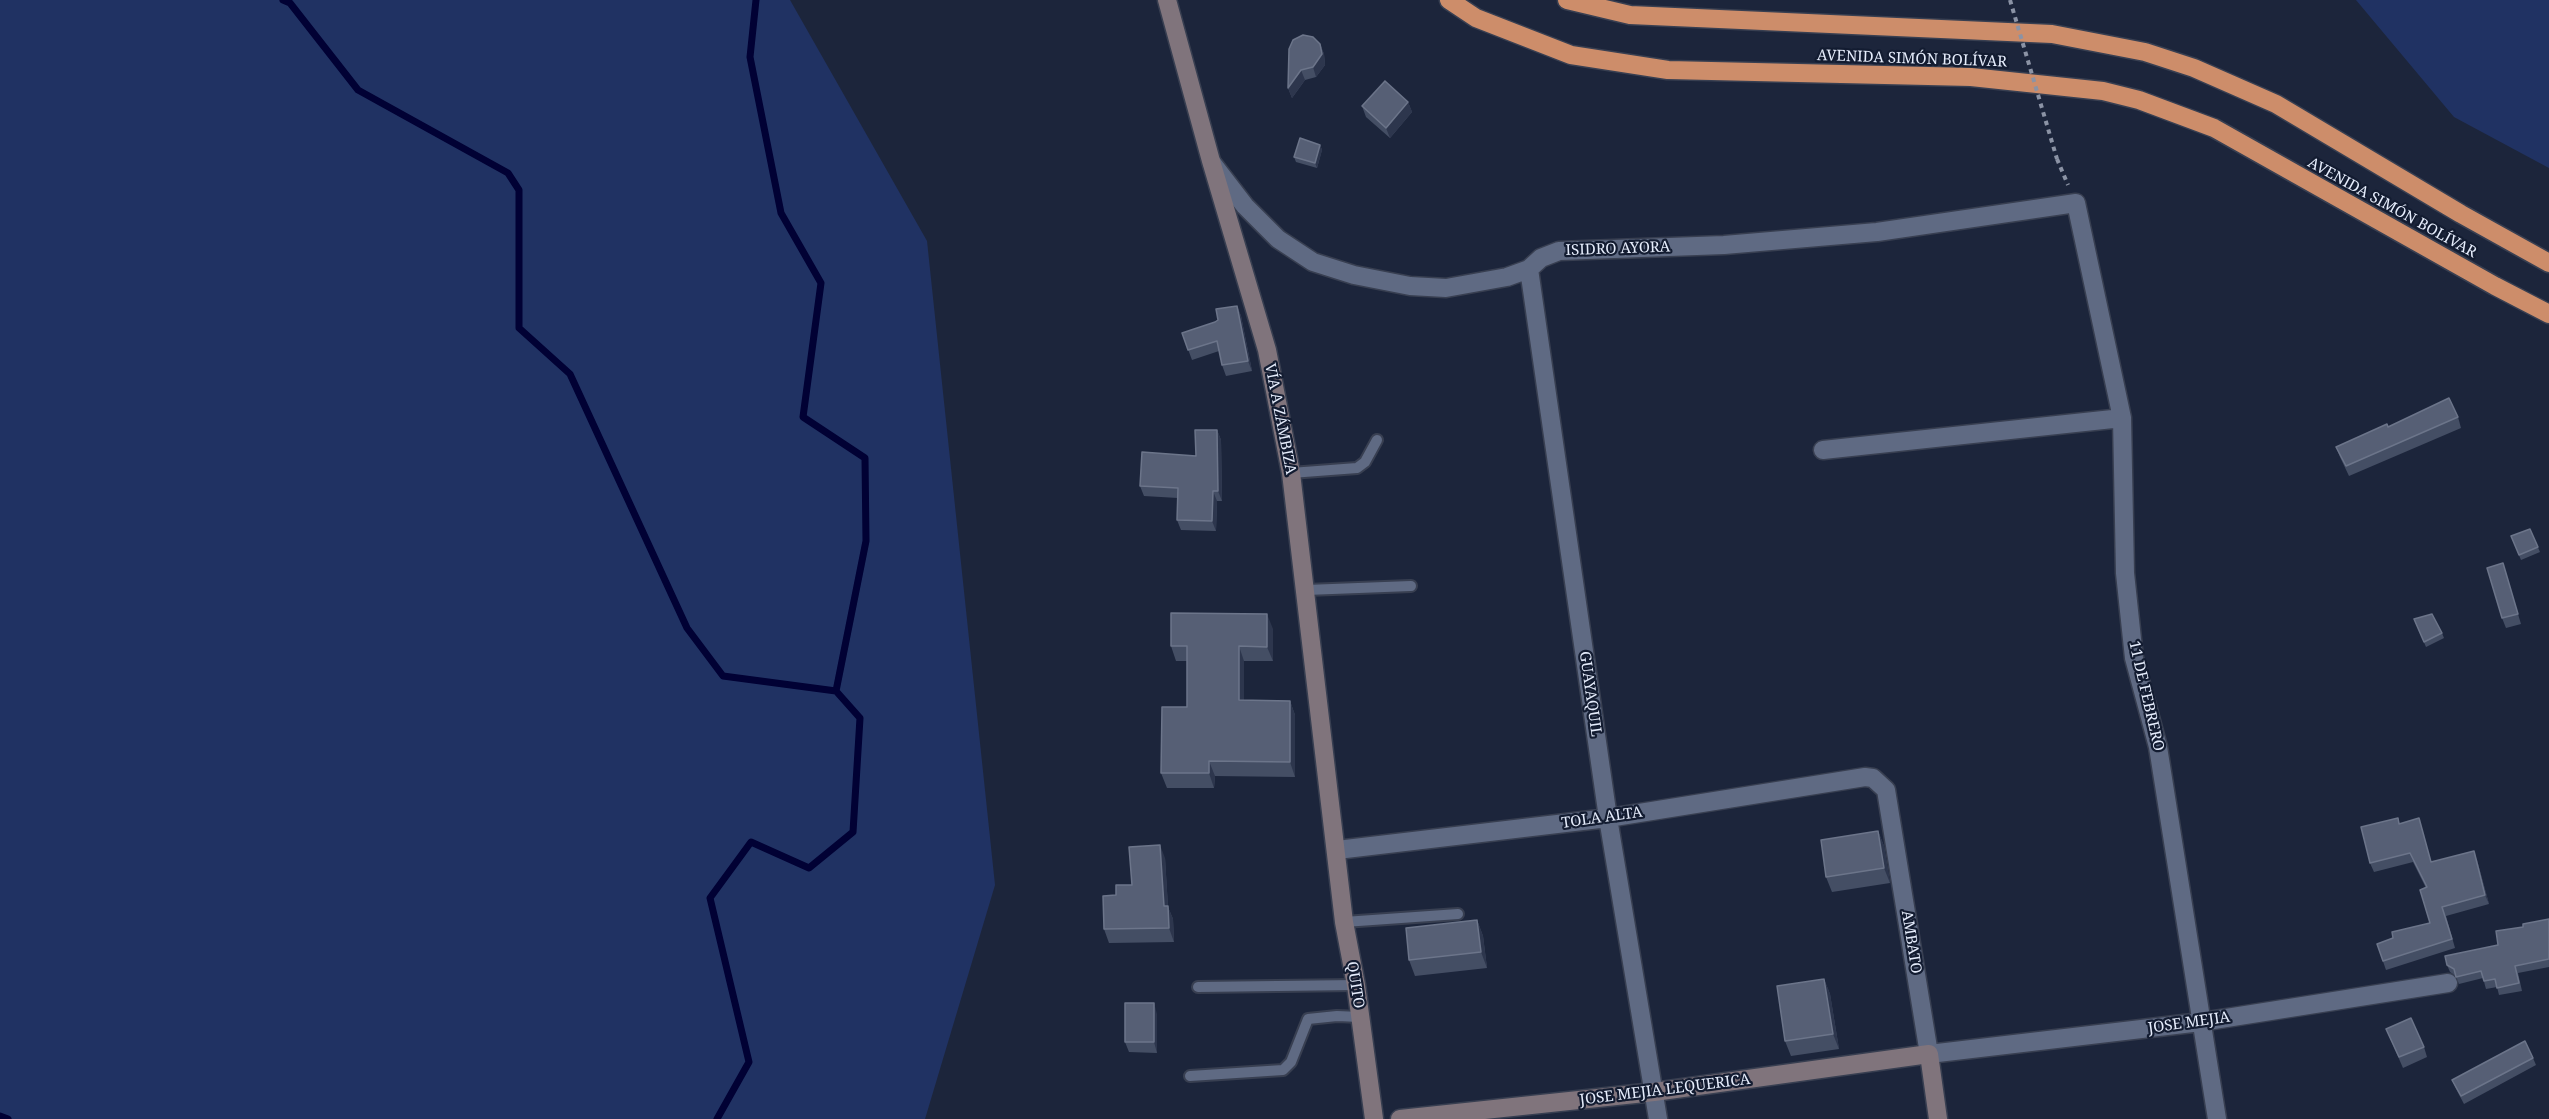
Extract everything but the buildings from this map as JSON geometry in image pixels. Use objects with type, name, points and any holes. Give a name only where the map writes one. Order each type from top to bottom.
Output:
[{"type":"highway","name":"AVENIDA SIMÓN BOLÍVAR","points":[[1449,0],[1476,18],[1571,56],[1658,68],[1971,77],[2103,91],[2139,100],[2214,128],[2549,314]]},
{"type":"highway","name":"AVENIDA SIMÓN BOLÍVAR","points":[[1567,0],[1630,15],[2052,34],[2145,52],[2194,68],[2276,104],[2549,263]]},
{"type":"street","name":"VÍA A ZÁMBIZA","points":[[1167,0],[1211,161],[1267,350],[1291,473],[1337,850]]},
{"type":"street","name":"ISIDRO AYORA","points":[[1211,161],[1253,214],[1278,239],[1313,262],[1354,275],[1410,286],[1446,288],[1507,277],[1559,251],[1724,245],[1877,232],[2076,203]]},
{"type":"street","name":"11 DE FEBRERO","points":[[2076,203],[2122,418],[2125,573],[2134,658],[2158,747],[2217,1119]]},
{"type":"street","name":"GUAYAQUIL","points":[[1529,268],[1608,818],[1658,1119]]},
{"type":"street","points":[[1823,450],[2122,418]]},
{"type":"street","name":"TOLA ALTA","points":[[1337,850],[1608,818],[1865,777]]},
{"type":"street","name":"AMBATO","points":[[1865,777],[1878,780],[1886,790],[1938,1119]]},
{"type":"street","name":"QUITO","points":[[1337,850],[1344,922],[1356,985],[1374,1119]]},
{"type":"street","name":"JOSE MEJIA","points":[[1929,1054],[2202,1022],[2448,983]]},
{"type":"street","name":"JOSE MEJIA LEQUERICA","points":[[1400,1119],[1654,1092],[1929,1054]]},
{"type":"lane","points":[[1291,473],[1357,468],[1365,462],[1377,440]]},
{"type":"lane","points":[[1306,590],[1411,586]]},
{"type":"lane","points":[[1344,922],[1458,914]]},
{"type":"lane","points":[[1198,987],[1356,985]]},
{"type":"lane","points":[[1190,1076],[1283,1070],[1291,1062],[1308,1019],[1337,1016],[1360,1017]]},
{"type":"path","points":[[2010,0],[2057,159],[2076,203]]},
{"type":"shaded area","points":[[0,0],[790,0],[927,241],[995,885],[925,1119],[0,1119]]},
{"type":"shaded area","points":[[2356,0],[2549,0],[2549,168],[2454,117]]},
{"type":"waterway","points":[[283,0],[290,3],[358,90],[508,173],[519,190],[519,328],[570,374],[687,628],[723,676],[836,691]]},
{"type":"waterway","points":[[717,1119],[749,1062],[710,898],[751,842],[809,868],[853,832],[860,718],[836,691],[866,541],[865,458],[803,417],[821,283],[781,213],[750,57],[756,0]]},
{"type":"waterway","points":[[0,1116],[8,1119]]}]
